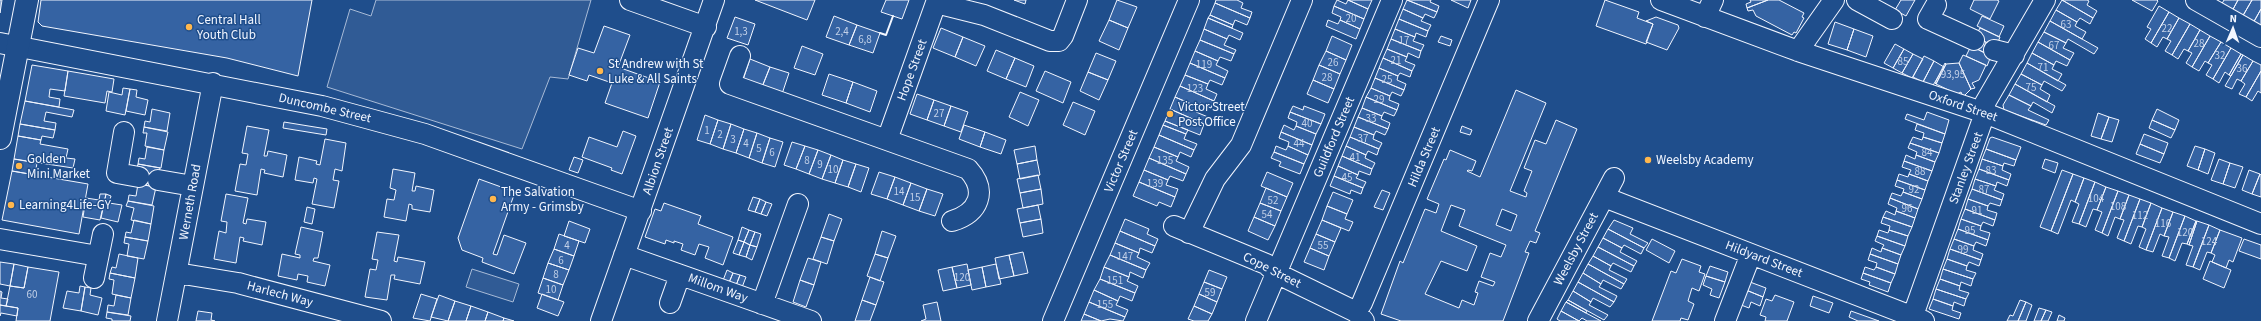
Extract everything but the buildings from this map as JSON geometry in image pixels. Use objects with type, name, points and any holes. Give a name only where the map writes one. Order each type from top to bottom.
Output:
[{"type":"main road","points":[[0,138],[9,45],[27,0]]},
{"type":"street","points":[[630,0],[706,28]]},
{"type":"street","name":"Albion Street","points":[[601,321],[706,28],[714,0]]},
{"type":"street","points":[[937,1],[984,14],[1050,41],[1059,41],[1063,36],[1077,0]]},
{"type":"street","name":"Victor Street","points":[[1053,321],[1189,0]]},
{"type":"street","name":"Cope Street","points":[[1302,0],[1241,145],[1215,179],[1182,230],[1266,264],[1276,273],[1360,317]]},
{"type":"street","name":"Guildford Street","points":[[1256,321],[1392,0]]},
{"type":"street","name":"Hilda Street","points":[[1360,317],[1365,296],[1489,0]]},
{"type":"street","name":"Oxford Street","points":[[1661,0],[1709,8],[1798,51],[1986,113],[2261,224]]},
{"type":"street","points":[[1798,51],[1834,0]]},
{"type":"street","points":[[1857,0],[1892,19]]},
{"type":"street","name":"Stanley Street","points":[[1916,319],[1986,113],[1985,103],[2045,0]]},
{"type":"street","points":[[2196,0],[2261,37]]},
{"type":"street","name":"Hope Street","points":[[887,140],[937,1]]},
{"type":"street","points":[[1936,5],[1928,19],[1974,40]]},
{"type":"street","name":"Duncombe Street","points":[[9,45],[213,83],[322,106],[425,134],[641,211]]},
{"type":"street","points":[[1994,50],[2014,55]]},
{"type":"street","points":[[740,56],[730,84],[959,165],[968,170],[974,177],[978,186],[979,196],[976,205],[969,213],[952,221]]},
{"type":"street","name":"Werneth Road","points":[[167,321],[213,83]]},
{"type":"street","points":[[124,132],[116,181],[148,179],[193,186]]},
{"type":"street","name":"Weelsby Street","points":[[1538,321],[1614,178]]},
{"type":"street","name":"Hildyard Street","points":[[1604,197],[1916,319]]},
{"type":"street","points":[[762,304],[798,204]]},
{"type":"street","points":[[94,278],[103,234]]},
{"type":"street","points":[[0,239],[98,256]]},
{"type":"street","points":[[1725,321],[1751,254]]},
{"type":"street","name":"Millom Way","points":[[624,255],[811,321]]},
{"type":"street","name":"Harlech Way","points":[[177,273],[238,283],[381,321]]},
{"type":"street","points":[[670,303],[680,275]]},
{"type":"shaded area","points":[[376,0],[591,0],[568,79],[550,77],[522,149],[327,87],[350,9],[371,16]]},
{"type":"shaded area","points":[[472,269],[519,284],[513,302],[466,287]]},
{"type":"wall","points":[[880,33],[886,35],[893,16]]},
{"type":"place","name":"Central Hall Youth Club","points":[[189,27]]},
{"type":"place","name":"St Andrew with St Luke & All Saints","points":[[600,71]]},
{"type":"place","name":"Victor Street Post Office","points":[[1170,114]]},
{"type":"place","name":"Weelsby Academy","points":[[1648,160]]},
{"type":"place","name":"Golden Mini Market","points":[[19,166]]},
{"type":"place","name":"The Salvation Army - Grimsby","points":[[493,199]]},
{"type":"place","name":"Learning4Life-GY","points":[[11,205]]}]
